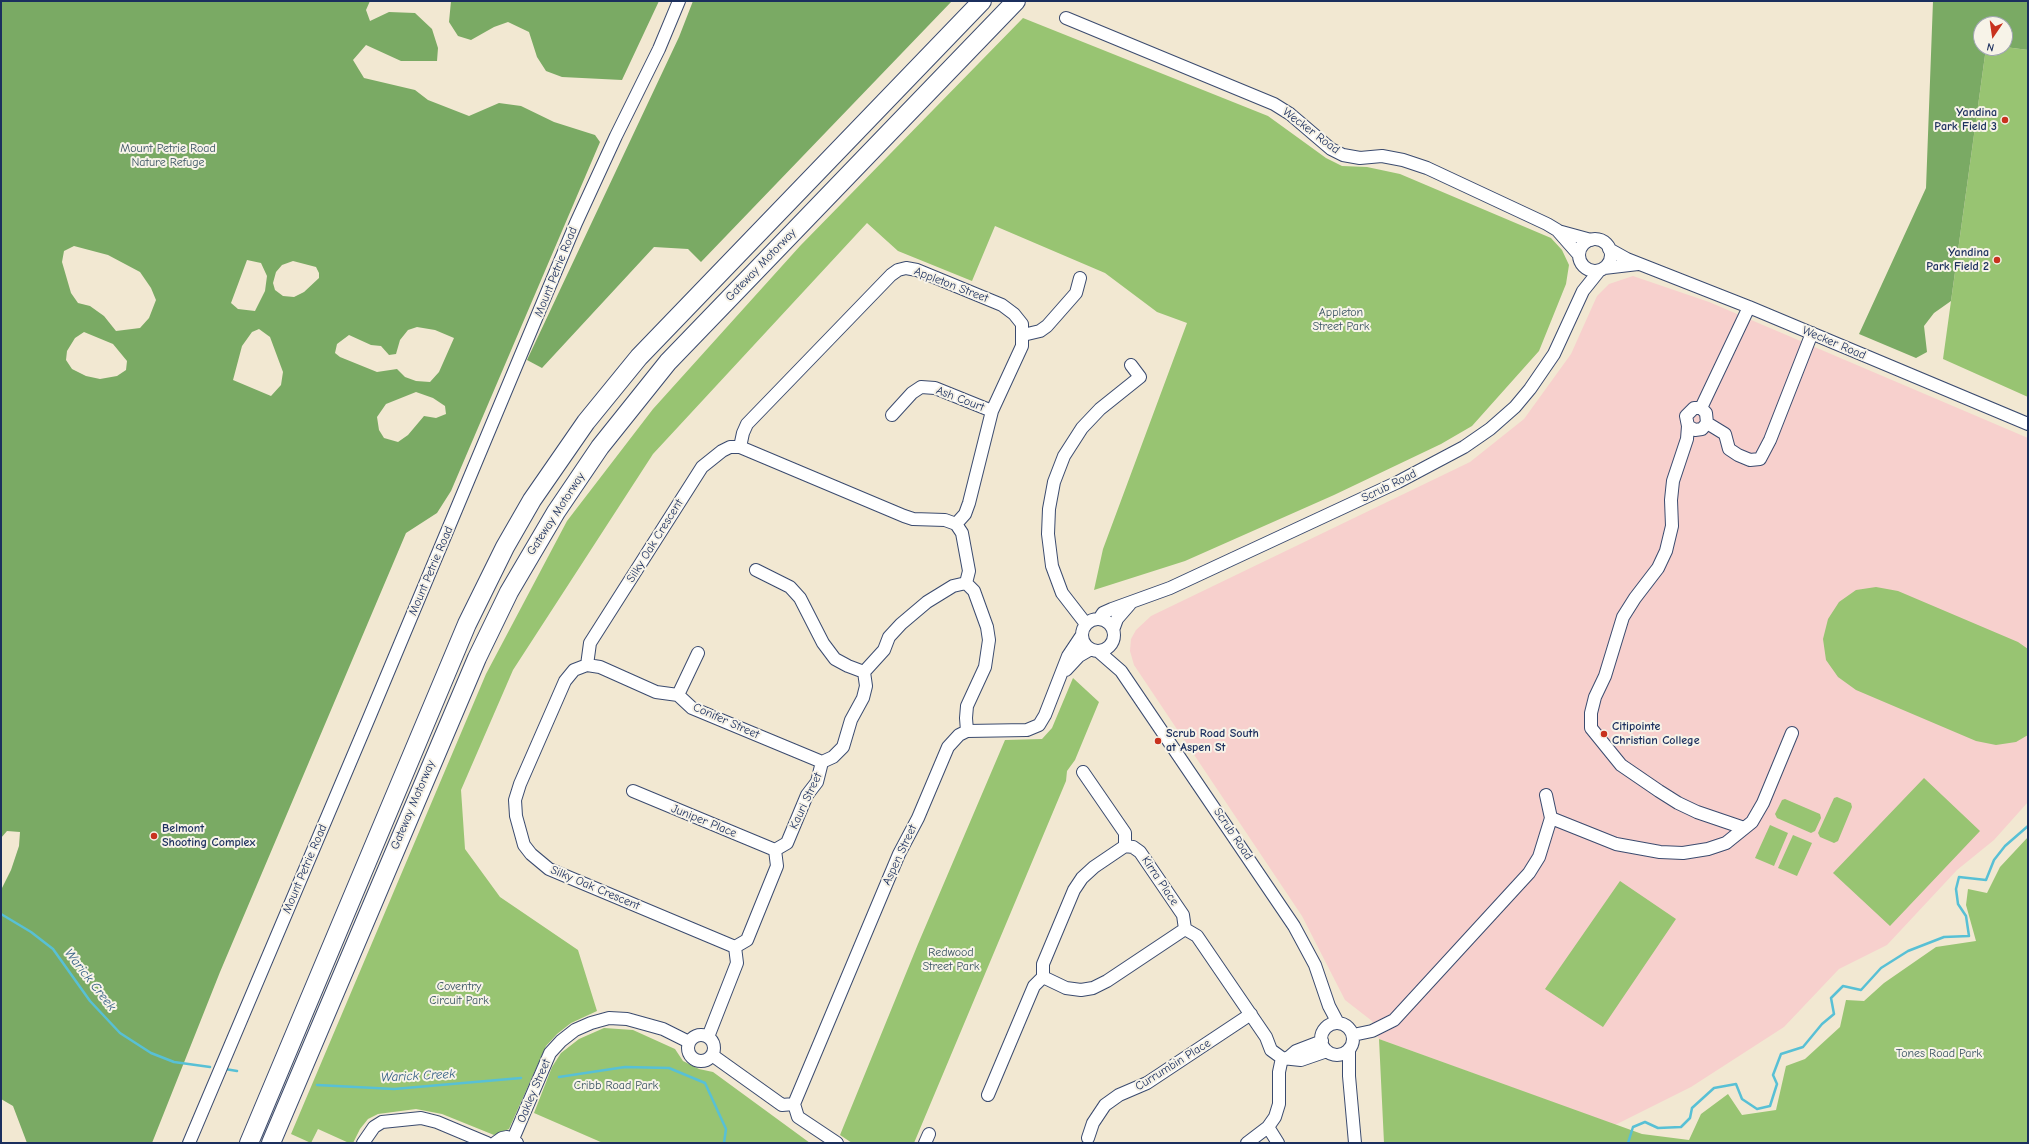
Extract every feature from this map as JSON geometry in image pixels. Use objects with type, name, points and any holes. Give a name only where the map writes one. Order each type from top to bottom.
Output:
[{"type":"highway","name":"Gateway Motorway","points":[[249,1143],[467,624],[505,547],[532,500],[586,422],[639,357],[982,1]]},
{"type":"highway","name":"Gateway Motorway","points":[[271,1143],[477,658],[509,592],[556,512],[600,447],[668,362],[1016,1]]},
{"type":"street","name":"Mount Petrie Road","points":[[189,1143],[576,223],[616,136],[659,49],[679,1]]},
{"type":"street","name":"Wecker Road","points":[[1066,18],[1274,104],[1290,114],[1331,149],[1343,155],[1360,158],[1382,156],[1403,160],[1427,168],[1557,230],[1591,240],[1601,241],[1615,253],[1640,264],[1749,307],[2028,424]]},
{"type":"street","name":"Wecker Road","points":[[1557,230],[1589,270],[1640,264]]},
{"type":"street","points":[[1580,260],[1582,246],[1591,240]]},
{"type":"street","points":[[1602,269],[1610,259],[1609,249]]},
{"type":"street","name":"Scrub Road","points":[[1580,260],[1583,291]]},
{"type":"street","name":"Appleton Street","points":[[740,447],[743,433],[748,424],[768,400],[891,275],[898,270],[906,268],[917,270],[1002,305],[1014,314],[1022,324],[1023,334]]},
{"type":"street","name":"Scrub Road","points":[[1099,619],[1103,613],[1170,588],[1398,482],[1464,447],[1490,429],[1520,401],[1544,371],[1568,328],[1583,291],[1602,269]]},
{"type":"street","points":[[956,524],[965,514],[969,503],[992,411],[1022,346],[1023,334],[1040,331],[1047,326],[1076,292],[1080,278]]},
{"type":"street","points":[[1701,408],[1749,307]]},
{"type":"street","points":[[1707,423],[1725,434],[1728,449],[1750,460],[1760,459],[1770,440],[1812,333]]},
{"type":"street","points":[[1094,650],[1084,643],[1084,630],[1062,593],[1052,566],[1048,534],[1049,509],[1054,482],[1064,456],[1082,428],[1100,409],[1142,380],[1130,364]]},
{"type":"street","name":"Ash Court","points":[[892,416],[912,393],[921,387],[935,388],[992,411]]},
{"type":"street","points":[[1688,426],[1699,430],[1707,423],[1708,416],[1701,408],[1694,408],[1688,412],[1686,419],[1688,426],[1687,439],[1673,481],[1670,500],[1672,526],[1666,551],[1658,568],[1635,598],[1623,618],[1605,676],[1595,697],[1591,713],[1591,728],[1622,765],[1659,791],[1678,803],[1697,812],[1744,828]]},
{"type":"street","name":"Silky Oak Crescent","points":[[735,947],[549,869],[531,854],[524,845],[516,816],[515,800],[520,784],[565,681],[574,670],[587,666],[590,643],[702,467],[722,451],[730,447],[740,447]]},
{"type":"street","points":[[740,447],[904,516],[913,519],[945,520],[956,524],[962,532],[969,571],[966,582]]},
{"type":"street","points":[[756,570],[790,587],[800,598],[823,644],[835,659],[864,672],[884,650],[889,637],[901,624],[927,602],[954,586],[966,582]]},
{"type":"street","points":[[966,582],[974,591],[990,640],[985,667],[967,706],[967,731],[1027,730],[1039,725],[1046,715],[1068,656],[1084,630],[1094,619],[1108,622],[1113,630],[1112,643],[1106,649],[1094,650],[1073,661],[1062,675]]},
{"type":"street","name":"Scrub Road","points":[[1113,630],[1117,619],[1130,604]]},
{"type":"street","name":"Scrub Road","points":[[1112,643],[1121,671],[1294,926],[1316,965],[1329,1006],[1333,1025]]},
{"type":"street","name":"Scrub Road","points":[[1094,650],[1121,671]]},
{"type":"street","points":[[587,666],[600,667],[656,692],[678,695],[698,653]]},
{"type":"street","name":"Kauri Street","points":[[775,850],[787,843],[807,794],[817,782],[822,762],[833,757],[843,747],[851,720],[863,698],[866,686],[864,672]]},
{"type":"street","name":"Conifer Street","points":[[678,695],[692,708],[822,762]]},
{"type":"street","name":"Aspen Street","points":[[794,1104],[898,854],[918,818],[948,747],[959,735],[967,731]]},
{"type":"street","points":[[1551,818],[1616,844],[1660,852],[1683,853],[1708,849],[1726,844],[1752,822],[1763,802],[1792,733]]},
{"type":"street","points":[[988,1095],[1034,986],[1043,977],[1043,964],[1074,890],[1082,878],[1094,867],[1125,846],[1125,833],[1083,772]]},
{"type":"street","name":"Juniper Place","points":[[633,791],[775,850]]},
{"type":"street","points":[[1353,1035],[1382,1027],[1394,1020],[1529,873],[1539,857],[1551,818],[1546,795]]},
{"type":"street","name":"Kirra Place","points":[[1125,846],[1133,847],[1140,852],[1183,915],[1186,929]]},
{"type":"street","points":[[708,1037],[737,963],[735,947],[747,940],[775,872],[777,866],[775,850]]},
{"type":"street","points":[[1043,977],[1066,988],[1081,990],[1093,988],[1107,982],[1186,929],[1197,936],[1251,1014],[1266,1038],[1271,1050],[1285,1058],[1301,1060],[1329,1049],[1349,1049]]},
{"type":"street","name":"Currumbin Place","points":[[1088,1138],[1093,1123],[1105,1105],[1119,1096],[1134,1091],[1147,1083],[1251,1014]]},
{"type":"street","name":"Oakley Street","points":[[515,1141],[550,1053],[561,1041],[575,1030],[591,1023],[609,1018],[627,1019],[663,1029],[689,1042]]},
{"type":"street","points":[[1349,1076],[1329,1049],[1323,1034],[1333,1025],[1346,1026],[1353,1035],[1352,1044],[1349,1049],[1349,1076],[1355,1143]]},
{"type":"street","points":[[697,1035],[708,1037],[714,1045],[712,1055],[704,1061],[694,1059],[688,1052],[689,1042],[697,1035]]},
{"type":"street","points":[[712,1055],[782,1105],[794,1104],[798,1117],[837,1143]]},
{"type":"street","points":[[1247,1143],[1268,1128],[1275,1117],[1279,1104],[1279,1072],[1285,1058]]},
{"type":"street","points":[[363,1143],[374,1127],[382,1122],[421,1118],[437,1122],[487,1143]]},
{"type":"street","points":[[1268,1128],[1278,1143]]},
{"type":"street","points":[[495,1143],[502,1138],[515,1141]]},
{"type":"shaded area","name":"Citipointe Christian College","points":[[1633,276],[1709,302],[2028,438],[2028,802],[1994,840],[1957,870],[1887,945],[1839,969],[1784,1027],[1691,1087],[1615,1125],[1379,1039],[1372,1021],[1345,1000],[1302,916],[1134,665],[1130,651],[1131,639],[1136,630],[1151,616],[1470,462],[1524,419],[1571,354],[1597,296],[1609,284]]},
{"type":"green space","name":"Mount Petrie Road Nature Refuge","points":[[1,1],[370,1],[366,10],[370,21],[389,12],[415,13],[432,29],[438,48],[437,61],[401,61],[366,45],[353,60],[364,78],[415,90],[428,100],[469,116],[499,103],[521,106],[554,122],[595,135],[600,142],[451,491],[437,513],[406,533],[220,972],[152,1143],[27,1143],[13,1106],[1,1099],[1,890],[11,870],[19,846],[20,832],[7,831],[1,838]],"holes":[[[74,246],[108,255],[140,272],[151,288],[156,300],[149,318],[140,328],[116,331],[104,316],[90,306],[78,303],[71,293],[62,262],[64,251]],[[247,260],[261,263],[267,276],[265,291],[255,311],[238,309],[231,303]],[[293,261],[316,267],[319,273],[319,278],[304,292],[294,297],[283,296],[275,290],[273,283],[276,272],[282,265]],[[417,327],[435,330],[454,338],[439,372],[430,382],[416,381],[405,377],[397,369],[377,372],[340,357],[335,353],[337,344],[349,335],[371,345],[381,346],[389,355],[396,354],[400,340],[408,330]],[[259,329],[270,337],[283,372],[281,385],[271,396],[233,380],[242,346],[252,332]],[[84,332],[113,344],[127,361],[126,370],[117,376],[100,379],[86,376],[72,369],[66,360],[67,351],[75,338]],[[416,392],[433,398],[445,406],[446,414],[436,418],[424,416],[408,435],[398,442],[384,438],[379,430],[377,417],[386,404]]]},
{"type":"green space","points":[[451,1],[659,1],[622,80],[562,77],[546,71],[537,57],[529,32],[508,22],[494,27],[471,40],[458,36],[449,22]]},
{"type":"green space","points":[[693,1],[952,1],[701,262],[688,249],[654,247],[542,368],[527,360],[679,37]]},
{"type":"green space","points":[[1933,1],[2028,1],[2028,50],[2013,48],[2013,16],[1973,16],[1973,56],[1985,56],[1951,301],[1934,313],[1924,326],[1927,352],[1916,358],[1859,334],[1926,188]]},
{"type":"green space","name":"Appleton Street Park","points":[[1023,18],[1268,116],[1326,158],[1342,166],[1367,167],[1400,174],[1551,238],[1562,250],[1569,265],[1566,284],[1539,351],[1472,426],[1441,444],[1334,495],[1185,561],[1094,590],[1103,549],[1187,323],[1157,312],[1105,273],[995,226],[972,281],[898,251],[867,223],[653,454],[513,670],[461,790],[465,849],[500,897],[578,950],[597,1011],[571,1023],[557,1034],[546,1046],[509,1129],[494,1135],[442,1114],[416,1109],[378,1114],[368,1119],[360,1129],[353,1143],[349,1143],[318,1129],[311,1143],[291,1134],[486,674],[567,521],[653,409],[800,246]]},
{"type":"green space","points":[[2013,48],[2028,50],[2028,397],[1943,359],[1985,56],[2013,56]]},
{"type":"green space","points":[[1876,587],[1898,591],[2018,642],[2028,649],[2028,735],[2016,742],[1996,745],[1976,741],[1856,690],[1838,677],[1826,660],[1823,639],[1828,619],[1839,602],[1856,590]]},
{"type":"green space","name":"Redwood Street Park","points":[[1073,678],[1099,702],[1075,760],[1067,771],[1066,781],[914,1143],[852,1143],[840,1135],[918,944],[1005,740],[1042,739],[1052,728]]},
{"type":"green space","points":[[1924,778],[1980,831],[1890,926],[1833,873]]},
{"type":"green space","points":[[1837,797],[1851,803],[1852,807],[1838,841],[1834,843],[1820,837],[1818,833],[1834,798]]},
{"type":"green space","points":[[1785,799],[1820,814],[1821,818],[1815,831],[1811,833],[1777,818],[1775,814],[1782,800]]},
{"type":"green space","points":[[1770,825],[1788,833],[1774,866],[1755,858]]},
{"type":"green space","points":[[1793,835],[1812,843],[1797,876],[1778,868]]},
{"type":"green space","name":"Tones Road Park","points":[[2028,837],[2028,1143],[1384,1143],[1379,1039],[1642,1134],[1689,1140],[1701,1114],[1728,1094],[1742,1115],[1776,1110],[1786,1066],[1805,1059],[1840,1027],[1846,1000],[1864,1001],[1884,983],[1936,947],[1976,941],[1966,905],[1968,889],[1987,893],[2000,867]]},
{"type":"green space","points":[[1620,881],[1676,919],[1603,1027],[1545,989]]},
{"type":"green space","name":"Cribb Road Park","points":[[604,1028],[633,1030],[675,1049],[683,1061],[699,1069],[713,1072],[810,1143],[603,1143],[534,1113],[552,1067],[561,1053],[579,1039]]},
{"type":"waterway","points":[[1628,1143],[1633,1127],[1645,1122],[1658,1128],[1681,1127],[1690,1118],[1692,1108],[1714,1088],[1736,1084],[1742,1099],[1757,1109],[1770,1106],[1777,1084],[1773,1075],[1781,1054],[1803,1047],[1822,1024],[1834,1014],[1831,998],[1843,986],[1861,990],[1881,968],[1908,951],[1944,937],[1969,936],[1966,916],[1958,904],[1956,889],[1959,877],[1986,880],[1994,860],[2005,846],[2028,826]]},
{"type":"waterway","name":"Warick Creek","points":[[1,914],[31,932],[53,949],[90,1001],[120,1033],[151,1053],[174,1062],[210,1067]]},
{"type":"waterway","name":"Warick Creek","points":[[559,1077],[625,1067],[669,1068],[705,1083],[726,1129],[724,1143]]},
{"type":"waterway","name":"Warick Creek","points":[[225,1069],[237,1071]]},
{"type":"waterway","name":"Warick Creek","points":[[317,1085],[394,1089],[521,1078]]},
{"type":"place","name":"Yandina Park Field 3","points":[[2005,120]]},
{"type":"place","name":"Yandina Park Field 2","points":[[1997,260]]},
{"type":"place","name":"Citipointe Christian College","points":[[1604,734]]},
{"type":"place","name":"Scrub Road South at Aspen St","points":[[1158,741]]},
{"type":"place","name":"Belmont Shooting Complex","points":[[154,836]]},
{"type":"park label","name":"Coventry Circuit Park","points":[[459,994]]}]
